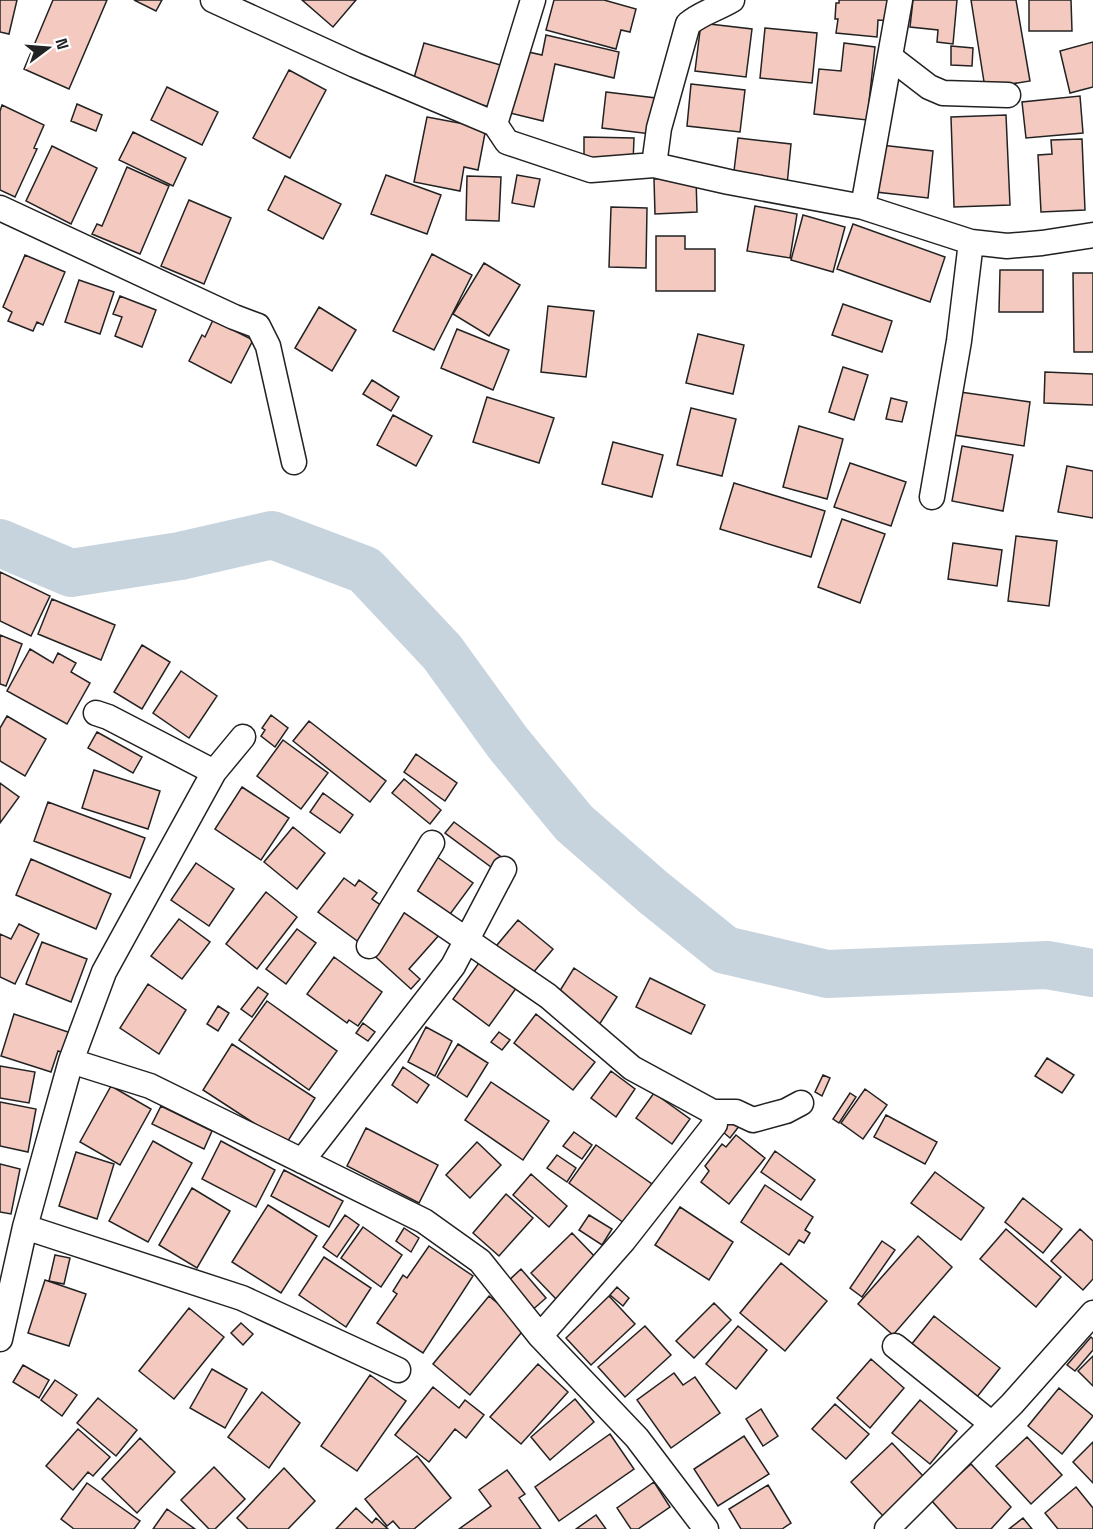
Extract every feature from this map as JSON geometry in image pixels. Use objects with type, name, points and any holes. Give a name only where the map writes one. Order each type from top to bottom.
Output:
[{"type":"street","points":[[213,0],[355,65],[495,123],[507,142],[591,170],[654,165],[729,182],[862,207],[971,242],[1007,246],[1093,235]]},
{"type":"street","points":[[495,123],[534,0]]},
{"type":"street","points":[[654,165],[659,128],[688,24],[699,15],[732,0]]},
{"type":"street","points":[[862,207],[900,0]]},
{"type":"street","points":[[890,57],[928,87],[944,93],[1008,95]]},
{"type":"street","points":[[0,208],[258,326],[268,346],[294,462]]},
{"type":"street","points":[[932,497],[959,341],[971,242]]},
{"type":"street","points":[[96,713],[214,772]]},
{"type":"street","points":[[0,1339],[25,1227],[71,1061],[104,972],[214,772],[243,737]]},
{"type":"street","points":[[369,946],[432,843]]},
{"type":"street","points":[[302,1161],[453,966],[504,869]]},
{"type":"street","points":[[400,895],[548,996],[632,1068],[712,1112],[736,1112],[753,1120],[786,1111],[801,1103]]},
{"type":"street","points":[[71,1061],[150,1086],[424,1221],[480,1261],[540,1336],[637,1438],[706,1529]]},
{"type":"street","points":[[540,1336],[624,1240],[715,1124],[712,1112]]},
{"type":"street","points":[[25,1227],[242,1298],[398,1370]]},
{"type":"street","points":[[890,1528],[992,1424],[1093,1313]]},
{"type":"street","points":[[896,1346],[992,1424]]},
{"type":"building","points":[[0,0],[17,0],[9,34],[0,32]]},
{"type":"building","points":[[53,0],[107,0],[69,89],[24,69]]},
{"type":"building","points":[[134,0],[162,0],[156,11]]},
{"type":"building","points":[[302,0],[356,0],[333,27]]},
{"type":"building","points":[[554,0],[604,0],[636,9],[630,32],[621,30],[616,49],[546,30]]},
{"type":"building","points":[[839,0],[893,0],[891,21],[878,20],[877,37],[836,33],[838,19],[835,19],[836,3],[839,3]]},
{"type":"building","points":[[913,0],[957,0],[953,44],[937,42],[938,30],[910,27]]},
{"type":"building","points":[[971,0],[1016,0],[1030,81],[985,88]]},
{"type":"building","points":[[1029,0],[1071,0],[1072,31],[1029,31]]},
{"type":"building","points":[[701,23],[752,29],[746,77],[695,71]]},
{"type":"building","points":[[765,28],[817,33],[812,83],[760,78]]},
{"type":"building","points":[[546,35],[619,52],[614,78],[555,64],[543,121],[510,113],[524,51],[542,55]]},
{"type":"building","points":[[1093,42],[1093,87],[1070,93],[1060,51]]},
{"type":"building","points":[[424,43],[504,66],[493,108],[412,85]]},
{"type":"building","points":[[844,43],[875,47],[867,120],[814,114],[819,69],[841,71]]},
{"type":"building","points":[[951,46],[973,48],[972,66],[951,65]]},
{"type":"building","points":[[289,70],[326,90],[290,158],[253,138]]},
{"type":"building","points":[[691,84],[745,90],[740,132],[687,126]]},
{"type":"building","points":[[167,87],[218,112],[202,145],[151,120]]},
{"type":"building","points":[[606,92],[656,98],[651,134],[602,128]]},
{"type":"building","points":[[1080,96],[1083,133],[1026,138],[1022,102]]},
{"type":"building","points":[[77,104],[102,115],[96,131],[71,121]]},
{"type":"building","points":[[2,105],[44,125],[34,148],[37,149],[15,197],[0,190],[0,111]]},
{"type":"building","points":[[1006,115],[1010,205],[954,207],[951,117]]},
{"type":"building","points":[[427,117],[486,128],[478,170],[464,167],[460,191],[414,182]]},
{"type":"building","points":[[133,132],[186,158],[173,186],[119,160]]},
{"type":"building","points":[[584,137],[634,138],[633,163],[584,162]]},
{"type":"building","points":[[738,138],[791,144],[787,185],[733,179]]},
{"type":"building","points":[[1082,139],[1085,210],[1041,212],[1038,155],[1052,154],[1051,140]]},
{"type":"building","points":[[881,145],[933,151],[928,198],[876,192]]},
{"type":"building","points":[[52,146],[97,168],[71,224],[26,201]]},
{"type":"building","points":[[127,167],[169,186],[140,254],[92,234],[97,224],[102,226]]},
{"type":"building","points":[[386,175],[441,195],[427,234],[371,214]]},
{"type":"building","points":[[517,175],[540,179],[534,207],[512,203]]},
{"type":"building","points":[[285,176],[341,204],[323,239],[268,210]]},
{"type":"building","points":[[467,176],[501,177],[499,221],[466,220]]},
{"type":"building","points":[[696,177],[697,212],[655,214],[654,179]]},
{"type":"building","points":[[189,200],[231,218],[204,284],[161,266]]},
{"type":"building","points":[[755,206],[797,214],[790,258],[747,251]]},
{"type":"building","points":[[611,207],[647,208],[646,268],[609,267]]},
{"type":"building","points":[[803,215],[845,227],[833,272],[791,260]]},
{"type":"building","points":[[853,224],[945,257],[930,302],[837,269]]},
{"type":"building","points":[[656,236],[685,236],[685,249],[715,249],[715,291],[656,291]]},
{"type":"building","points":[[432,254],[472,275],[434,350],[393,331]]},
{"type":"building","points":[[25,255],[65,272],[43,325],[37,322],[33,331],[8,321],[12,312],[3,307]]},
{"type":"building","points":[[484,263],[520,285],[489,336],[453,314]]},
{"type":"building","points":[[1000,270],[1043,270],[1043,312],[999,312]]},
{"type":"building","points":[[1073,273],[1093,273],[1093,352],[1074,352]]},
{"type":"building","points":[[79,280],[114,292],[100,334],[65,322]]},
{"type":"building","points":[[120,296],[156,310],[142,347],[115,336],[122,317],[113,314]]},
{"type":"building","points":[[843,304],[892,321],[882,352],[832,335]]},
{"type":"building","points":[[548,306],[594,311],[586,377],[541,372]]},
{"type":"building","points":[[319,307],[356,330],[332,371],[295,348]]},
{"type":"building","points":[[213,320],[253,340],[231,383],[189,361],[202,335],[205,337]]},
{"type":"building","points":[[457,329],[509,350],[493,390],[441,368]]},
{"type":"building","points":[[698,334],[744,345],[733,394],[686,383]]},
{"type":"building","points":[[843,367],[868,375],[854,420],[829,412]]},
{"type":"building","points":[[1045,372],[1093,374],[1093,405],[1044,403]]},
{"type":"building","points":[[372,380],[399,397],[391,411],[363,394]]},
{"type":"building","points":[[960,392],[1030,402],[1024,446],[954,435]]},
{"type":"building","points":[[487,397],[554,418],[539,463],[473,442]]},
{"type":"building","points":[[891,398],[907,402],[902,422],[886,419]]},
{"type":"building","points":[[691,408],[736,419],[722,476],[677,465]]},
{"type":"building","points":[[393,415],[432,436],[416,466],[377,445]]},
{"type":"building","points":[[799,426],[843,439],[827,499],[783,487]]},
{"type":"building","points":[[613,442],[663,455],[652,497],[602,484]]},
{"type":"building","points":[[962,446],[1013,455],[1003,511],[952,501]]},
{"type":"building","points":[[850,463],[906,482],[891,526],[834,507]]},
{"type":"building","points":[[1067,466],[1093,471],[1093,518],[1058,512]]},
{"type":"building","points":[[734,483],[825,511],[811,557],[720,529]]},
{"type":"building","points":[[842,519],[885,534],[860,603],[818,587]]},
{"type":"building","points":[[1016,536],[1057,541],[1049,606],[1008,601]]},
{"type":"building","points":[[953,543],[1002,550],[997,586],[948,579]]},
{"type":"building","points":[[0,572],[50,596],[31,636],[0,621]]},
{"type":"building","points":[[52,599],[115,625],[101,660],[38,634]]},
{"type":"building","points":[[0,635],[22,644],[6,686],[0,684]]},
{"type":"building","points":[[142,645],[170,662],[142,709],[114,692]]},
{"type":"building","points":[[30,649],[53,663],[58,653],[76,663],[71,672],[90,683],[67,724],[7,691]]},
{"type":"building","points":[[181,671],[217,696],[189,738],[153,713]]},
{"type":"building","points":[[271,715],[288,728],[275,747],[261,736],[265,730],[262,728]]},
{"type":"building","points":[[7,716],[46,739],[25,776],[0,761],[0,728]]},
{"type":"building","points":[[309,721],[386,781],[370,802],[293,741]]},
{"type":"building","points":[[97,732],[142,757],[133,773],[88,748]]},
{"type":"building","points":[[283,740],[328,773],[301,809],[257,776]]},
{"type":"building","points":[[416,754],[457,783],[445,801],[404,772]]},
{"type":"building","points":[[94,770],[160,791],[148,829],[82,808]]},
{"type":"building","points":[[404,779],[441,810],[430,824],[392,793]]},
{"type":"building","points":[[0,783],[19,797],[0,823]]},
{"type":"building","points":[[242,787],[289,818],[261,860],[215,829]]},
{"type":"building","points":[[323,793],[353,815],[340,833],[310,812]]},
{"type":"building","points":[[48,802],[145,838],[130,878],[34,841]]},
{"type":"building","points":[[454,822],[504,859],[495,870],[445,833]]},
{"type":"building","points":[[293,827],[325,853],[297,889],[264,862]]},
{"type":"building","points":[[433,854],[473,883],[445,921],[406,892]]},
{"type":"building","points":[[31,859],[111,894],[96,929],[16,895]]},
{"type":"building","points":[[196,863],[234,889],[209,926],[171,900]]},
{"type":"building","points":[[344,878],[355,886],[359,880],[377,893],[372,899],[385,908],[360,943],[318,912]]},
{"type":"building","points":[[266,892],[297,917],[257,969],[226,944]]},
{"type":"building","points":[[408,906],[440,934],[409,969],[420,979],[411,989],[368,950]]},
{"type":"building","points":[[179,919],[210,942],[182,979],[151,956]]},
{"type":"building","points":[[518,920],[553,949],[527,980],[492,951]]},
{"type":"building","points":[[19,924],[39,934],[15,984],[0,977],[0,934],[11,939]]},
{"type":"building","points":[[297,929],[316,943],[286,984],[266,969]]},
{"type":"building","points":[[42,942],[87,959],[71,1002],[26,984]]},
{"type":"building","points":[[334,957],[382,992],[358,1026],[349,1020],[347,1023],[307,994]]},
{"type":"building","points":[[481,960],[517,987],[489,1026],[453,999]]},
{"type":"building","points":[[574,968],[617,997],[599,1025],[556,997]]},
{"type":"building","points":[[650,978],[705,1005],[691,1034],[636,1007]]},
{"type":"building","points":[[148,984],[186,1010],[159,1054],[120,1028]]},
{"type":"building","points":[[258,987],[268,994],[252,1017],[241,1009]]},
{"type":"building","points":[[267,1001],[337,1051],[309,1090],[239,1040]]},
{"type":"building","points":[[218,1006],[229,1013],[218,1031],[207,1024]]},
{"type":"building","points":[[14,1014],[71,1033],[64,1053],[58,1051],[51,1072],[1,1056]]},
{"type":"building","points":[[536,1014],[595,1062],[573,1090],[514,1043]]},
{"type":"building","points":[[363,1023],[375,1032],[368,1041],[356,1033]]},
{"type":"building","points":[[426,1027],[452,1041],[435,1076],[408,1062]]},
{"type":"building","points":[[499,1032],[510,1040],[502,1050],[491,1042]]},
{"type":"building","points":[[232,1044],[315,1098],[286,1144],[203,1090]]},
{"type":"building","points":[[458,1044],[488,1063],[467,1097],[437,1077]]},
{"type":"building","points":[[1047,1058],[1074,1075],[1062,1093],[1035,1076]]},
{"type":"building","points":[[0,1066],[35,1072],[29,1103],[0,1098]]},
{"type":"building","points":[[403,1067],[429,1085],[417,1103],[392,1085]]},
{"type":"building","points":[[611,1071],[635,1089],[616,1117],[591,1098]]},
{"type":"building","points":[[823,1075],[830,1078],[822,1096],[815,1092]]},
{"type":"building","points":[[491,1082],[549,1121],[523,1160],[465,1120]]},
{"type":"building","points":[[111,1086],[151,1109],[120,1165],[80,1142]]},
{"type":"building","points":[[865,1089],[887,1105],[863,1139],[841,1123]]},
{"type":"building","points":[[654,1093],[690,1119],[672,1144],[636,1118]]},
{"type":"building","points":[[850,1093],[856,1097],[839,1123],[833,1119]]},
{"type":"building","points":[[0,1102],[36,1109],[28,1152],[0,1146]]},
{"type":"building","points":[[161,1106],[212,1131],[204,1149],[152,1124]]},
{"type":"building","points":[[726,1113],[740,1125],[730,1138],[716,1126]]},
{"type":"building","points":[[886,1115],[937,1142],[925,1164],[874,1137]]},
{"type":"building","points":[[366,1128],[438,1165],[419,1203],[347,1166]]},
{"type":"building","points":[[574,1132],[592,1145],[582,1159],[563,1146]]},
{"type":"building","points":[[736,1135],[765,1158],[729,1204],[701,1182],[709,1171],[705,1166],[722,1144],[726,1147]]},
{"type":"building","points":[[153,1141],[192,1163],[148,1242],[109,1221]]},
{"type":"building","points":[[221,1141],[275,1170],[256,1207],[202,1179]]},
{"type":"building","points":[[477,1142],[501,1165],[470,1198],[446,1175]]},
{"type":"building","points":[[596,1145],[652,1184],[624,1223],[569,1183]]},
{"type":"building","points":[[775,1151],[815,1180],[801,1200],[761,1172]]},
{"type":"building","points":[[76,1152],[114,1164],[97,1219],[59,1206]]},
{"type":"building","points":[[557,1155],[576,1168],[567,1182],[547,1168]]},
{"type":"building","points":[[0,1164],[20,1169],[11,1214],[0,1212]]},
{"type":"building","points":[[284,1170],[343,1201],[329,1227],[271,1196]]},
{"type":"building","points":[[935,1172],[984,1208],[961,1240],[911,1203]]},
{"type":"building","points":[[531,1174],[567,1206],[549,1227],[513,1195]]},
{"type":"building","points":[[765,1185],[813,1217],[805,1230],[810,1233],[804,1243],[799,1240],[789,1255],[741,1222]]},
{"type":"building","points":[[192,1188],[230,1211],[197,1268],[159,1245]]},
{"type":"building","points":[[506,1194],[533,1218],[499,1256],[473,1233]]},
{"type":"building","points":[[1023,1198],[1062,1229],[1043,1253],[1005,1222]]},
{"type":"building","points":[[268,1205],[317,1236],[281,1293],[232,1262]]},
{"type":"building","points":[[680,1207],[733,1242],[709,1280],[655,1245]]},
{"type":"building","points":[[345,1215],[359,1225],[337,1257],[323,1247]]},
{"type":"building","points":[[589,1215],[612,1229],[602,1245],[579,1230]]},
{"type":"building","points":[[363,1227],[402,1255],[381,1287],[341,1258]]},
{"type":"building","points":[[404,1228],[419,1238],[411,1252],[396,1241]]},
{"type":"building","points":[[1006,1229],[1061,1277],[1036,1307],[980,1259]]},
{"type":"building","points":[[1080,1229],[1093,1241],[1093,1279],[1083,1290],[1051,1261]]},
{"type":"building","points":[[572,1233],[599,1261],[557,1300],[531,1273]]},
{"type":"building","points":[[918,1236],[952,1267],[893,1335],[858,1304]]},
{"type":"building","points":[[882,1241],[895,1250],[862,1297],[850,1288]]},
{"type":"building","points":[[429,1246],[473,1276],[423,1353],[377,1323],[397,1294],[393,1291],[403,1275],[407,1278]]},
{"type":"building","points":[[55,1255],[70,1258],[64,1284],[49,1281]]},
{"type":"building","points":[[324,1257],[371,1288],[346,1327],[299,1295]]},
{"type":"building","points":[[781,1263],[827,1301],[785,1351],[740,1313]]},
{"type":"building","points":[[521,1269],[546,1298],[530,1312],[506,1283]]},
{"type":"building","points":[[45,1280],[86,1294],[69,1346],[28,1333]]},
{"type":"building","points":[[617,1287],[629,1298],[623,1306],[610,1295]]},
{"type":"building","points":[[489,1296],[526,1327],[470,1395],[433,1364]]},
{"type":"building","points":[[609,1296],[635,1324],[591,1365],[566,1338]]},
{"type":"building","points":[[714,1303],[731,1320],[694,1358],[676,1341]]},
{"type":"building","points":[[189,1308],[224,1337],[174,1399],[139,1371]]},
{"type":"building","points":[[934,1316],[1000,1368],[973,1402],[907,1350]]},
{"type":"building","points":[[241,1323],[253,1334],[243,1345],[231,1333]]},
{"type":"building","points":[[645,1326],[671,1355],[625,1397],[598,1367]]},
{"type":"building","points":[[738,1326],[767,1350],[736,1389],[706,1364]]},
{"type":"building","points":[[1091,1337],[1093,1350],[1075,1371],[1067,1365]]},
{"type":"building","points":[[1093,1356],[1093,1386],[1078,1371]]},
{"type":"building","points":[[871,1359],[904,1388],[870,1428],[837,1398]]},
{"type":"building","points":[[538,1364],[568,1392],[521,1444],[490,1417]]},
{"type":"building","points":[[23,1365],[49,1380],[39,1398],[13,1382]]},
{"type":"building","points":[[212,1369],[247,1389],[225,1428],[190,1408]]},
{"type":"building","points":[[674,1373],[683,1385],[695,1377],[720,1413],[671,1448],[637,1400]]},
{"type":"building","points":[[370,1375],[406,1401],[357,1471],[321,1446]]},
{"type":"building","points":[[55,1380],[77,1395],[62,1416],[41,1400]]},
{"type":"building","points":[[433,1387],[459,1408],[465,1400],[484,1415],[466,1438],[455,1429],[429,1462],[395,1435]]},
{"type":"building","points":[[1059,1388],[1093,1416],[1062,1454],[1028,1426]]},
{"type":"building","points":[[262,1392],[300,1423],[269,1468],[228,1437]]},
{"type":"building","points":[[98,1398],[137,1430],[116,1456],[77,1423]]},
{"type":"building","points":[[575,1399],[594,1422],[550,1460],[531,1437]]},
{"type":"building","points":[[920,1400],[957,1431],[930,1464],[892,1433]]},
{"type":"building","points":[[835,1404],[869,1434],[846,1459],[812,1429]]},
{"type":"building","points":[[761,1409],[778,1436],[763,1446],[746,1419]]},
{"type":"building","points":[[78,1429],[110,1457],[93,1476],[88,1472],[73,1490],[46,1466]]},
{"type":"building","points":[[610,1434],[634,1469],[559,1521],[535,1487]]},
{"type":"building","points":[[744,1436],[769,1474],[718,1506],[694,1469]]},
{"type":"building","points":[[1027,1437],[1062,1475],[1031,1504],[996,1466]]},
{"type":"building","points":[[140,1438],[175,1472],[137,1513],[102,1479]]},
{"type":"building","points":[[1093,1442],[1093,1483],[1073,1462]]},
{"type":"building","points":[[892,1443],[924,1477],[883,1516],[851,1482]]},
{"type":"building","points":[[417,1456],[451,1498],[414,1529],[400,1529],[393,1521],[387,1526],[365,1499]]},
{"type":"building","points":[[971,1464],[1011,1507],[991,1529],[957,1529],[931,1500]]},
{"type":"building","points":[[214,1467],[245,1499],[215,1529],[209,1529],[181,1500]]},
{"type":"building","points":[[284,1468],[315,1501],[288,1529],[248,1529],[237,1518]]},
{"type":"building","points":[[507,1470],[525,1494],[519,1498],[541,1529],[459,1529],[491,1506],[479,1490]]},
{"type":"building","points":[[654,1482],[670,1507],[638,1529],[631,1529],[617,1508]]},
{"type":"building","points":[[87,1483],[140,1521],[134,1529],[74,1529],[61,1519]]},
{"type":"building","points":[[768,1485],[791,1523],[782,1529],[741,1529],[729,1509]]},
{"type":"building","points":[[1076,1487],[1093,1508],[1093,1529],[1058,1529],[1045,1513]]},
{"type":"building","points":[[356,1508],[372,1523],[376,1518],[388,1529],[336,1529]]},
{"type":"building","points":[[167,1509],[195,1529],[153,1529]]},
{"type":"building","points":[[596,1515],[606,1529],[576,1529]]},
{"type":"building","points":[[1023,1518],[1032,1529],[1009,1529]]},
{"type":"waterway","points":[[0,543],[71,573],[180,556],[272,535],[365,570],[442,652],[508,743],[574,823],[653,892],[725,950],[827,974],[1047,965],[1093,973]]}]
